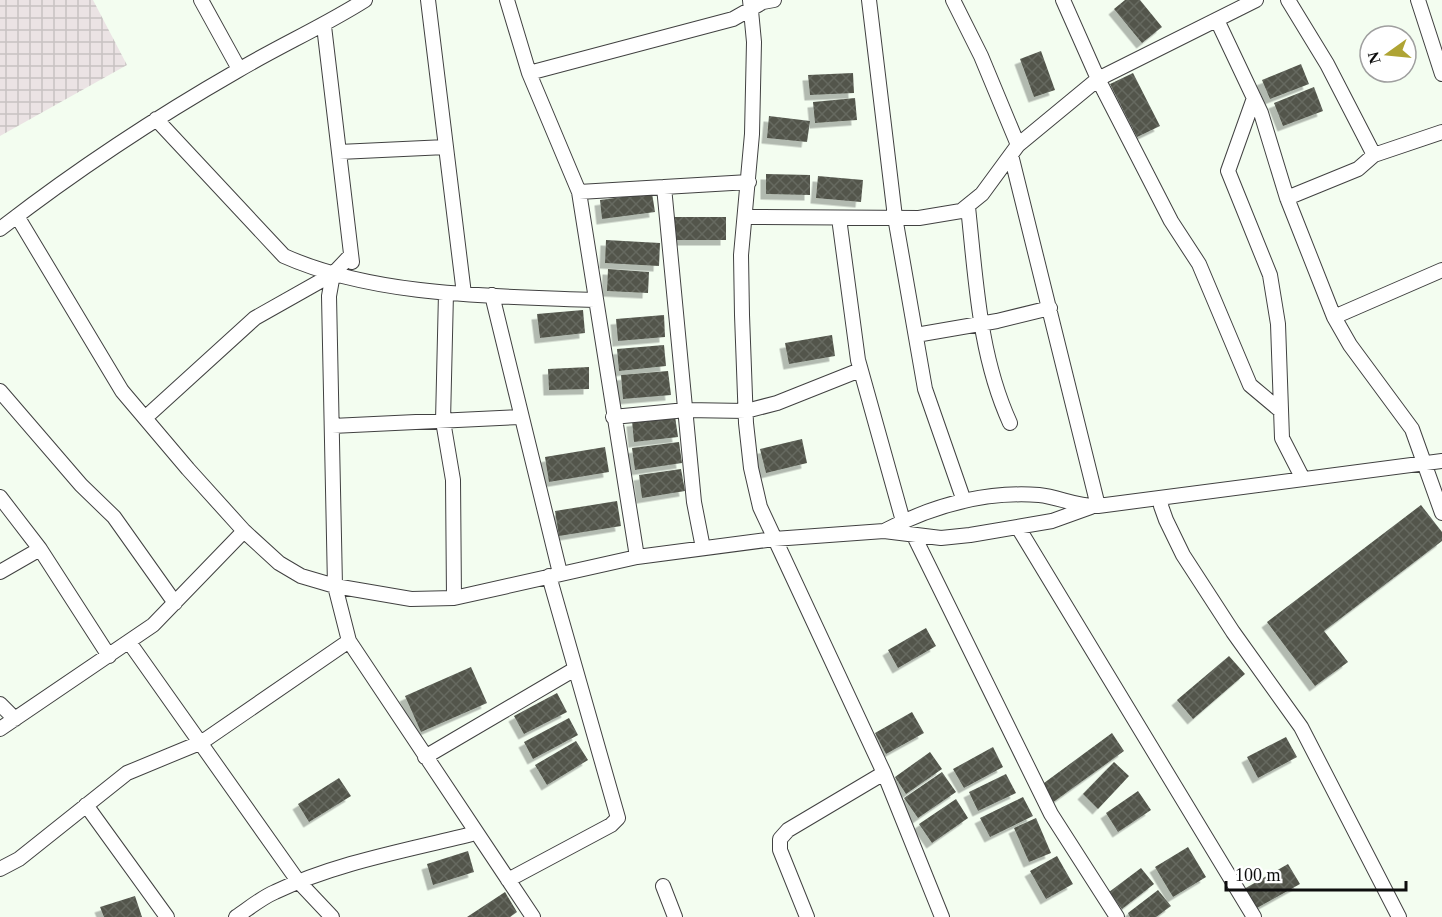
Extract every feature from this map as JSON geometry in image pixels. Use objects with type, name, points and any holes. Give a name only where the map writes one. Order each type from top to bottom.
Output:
[{"type":"street","points":[[201,0],[239,69]]},
{"type":"street","points":[[0,229],[156,119],[239,69],[324,26],[365,0]]},
{"type":"street","points":[[428,0],[464,294]]},
{"type":"street","points":[[507,0],[528,73],[579,192],[594,300],[637,557]]},
{"type":"street","points":[[528,73],[733,19],[751,4],[774,0]]},
{"type":"street","points":[[869,0],[896,217],[925,389],[964,501]]},
{"type":"street","points":[[953,0],[981,56],[1014,150],[1095,507]]},
{"type":"street","points":[[1063,0],[1098,79],[1171,221],[1199,264],[1250,385],[1281,411]]},
{"type":"street","points":[[746,217],[839,218],[953,214],[968,207],[1014,150],[1098,79],[1256,0]]},
{"type":"street","points":[[1288,0],[1327,64],[1374,155]]},
{"type":"street","points":[[1418,0],[1436,36],[1442,74]]},
{"type":"street","points":[[751,4],[754,42],[749,182],[741,255],[746,411],[752,468],[760,507],[884,773],[942,917]]},
{"type":"street","points":[[1217,20],[1254,98],[1287,198],[1334,317],[1350,345],[1412,429],[1442,513]]},
{"type":"street","points":[[324,26],[354,278]]},
{"type":"street","points":[[1254,98],[1228,171],[1270,275],[1278,324],[1282,438],[1303,479]]},
{"type":"street","points":[[156,119],[284,256],[333,274],[446,293],[594,300]]},
{"type":"street","points":[[1287,198],[1358,169],[1374,155],[1442,132]]},
{"type":"street","points":[[339,152],[446,147]]},
{"type":"street","points":[[579,192],[749,182]]},
{"type":"street","points":[[664,187],[694,502],[703,548]]},
{"type":"street","points":[[968,207],[980,323],[997,395],[1010,423]]},
{"type":"street","points":[[16,216],[122,391],[244,531],[279,563],[301,576],[336,586],[411,599],[454,598],[637,557],[774,538],[884,531],[941,538],[1019,529],[1095,507],[1442,461]]},
{"type":"street","points":[[839,218],[860,370],[903,521]]},
{"type":"street","points":[[145,418],[255,318],[333,274],[351,255]]},
{"type":"street","points":[[1334,317],[1442,270]]},
{"type":"street","points":[[333,274],[329,296],[336,586],[349,641],[533,917]]},
{"type":"street","points":[[446,293],[444,421],[453,480],[454,598]]},
{"type":"street","points":[[492,295],[575,669],[618,818],[611,825],[508,880]]},
{"type":"street","points":[[916,335],[997,321],[1050,308]]},
{"type":"street","points":[[614,417],[686,410],[746,411],[777,403],[860,370]]},
{"type":"street","points":[[0,391],[81,484],[114,517],[175,603]]},
{"type":"street","points":[[332,426],[520,417]]},
{"type":"street","points":[[884,531],[903,521],[964,501],[994,494],[1043,495],[1095,507]]},
{"type":"street","points":[[0,497],[40,549],[109,656]]},
{"type":"street","points":[[1162,498],[1161,506],[1166,520],[1183,555],[1233,632],[1300,727],[1400,917]]},
{"type":"street","points":[[1019,529],[1254,917]]},
{"type":"street","points":[[0,729],[153,625],[244,531]]},
{"type":"street","points":[[914,536],[1052,814],[1117,917]]},
{"type":"street","points":[[0,572],[40,549]]},
{"type":"street","points":[[0,869],[19,859],[128,773],[202,742],[349,641]]},
{"type":"street","points":[[129,642],[202,742],[298,881],[332,917]]},
{"type":"street","points":[[425,758],[575,669]]},
{"type":"street","points":[[0,704],[15,719]]},
{"type":"street","points":[[807,917],[780,850],[780,839],[788,830],[884,773]]},
{"type":"street","points":[[86,805],[167,917]]},
{"type":"street","points":[[236,917],[272,893],[298,881],[349,865],[476,833]]},
{"type":"street","points":[[663,886],[675,917]]},
{"type":"shaded area","points":[[0,0],[93,0],[127,65],[0,136]]},
{"type":"building","points":[[1125,0],[1140,0],[1162,27],[1142,43],[1114,9]]},
{"type":"building","points":[[1041,51],[1055,90],[1034,97],[1020,59]]},
{"type":"building","points":[[1301,64],[1309,84],[1270,99],[1262,80]]},
{"type":"building","points":[[853,73],[854,93],[810,95],[808,75]]},
{"type":"building","points":[[1133,73],[1160,126],[1137,137],[1110,84]]},
{"type":"building","points":[[1314,87],[1323,111],[1283,126],[1274,103]]},
{"type":"building","points":[[855,98],[857,120],[815,123],[813,102]]},
{"type":"building","points":[[769,116],[810,121],[807,142],[767,138]]},
{"type":"building","points":[[766,174],[810,175],[810,195],[766,194]]},
{"type":"building","points":[[818,176],[863,180],[861,202],[816,198]]},
{"type":"building","points":[[652,193],[655,212],[602,219],[600,200]]},
{"type":"building","points":[[672,217],[726,217],[726,240],[672,240]]},
{"type":"building","points":[[606,240],[660,243],[659,266],[605,263]]},
{"type":"building","points":[[608,269],[649,272],[648,293],[607,291]]},
{"type":"building","points":[[583,310],[585,333],[540,338],[537,314]]},
{"type":"building","points":[[664,315],[665,337],[618,341],[616,319]]},
{"type":"building","points":[[832,335],[835,356],[789,364],[785,343]]},
{"type":"building","points":[[664,345],[666,366],[619,371],[617,349]]},
{"type":"building","points":[[589,367],[589,389],[549,390],[548,369]]},
{"type":"building","points":[[668,371],[671,395],[623,399],[621,375]]},
{"type":"building","points":[[675,416],[678,437],[634,442],[632,421]]},
{"type":"building","points":[[802,439],[807,463],[766,473],[760,449]]},
{"type":"building","points":[[679,442],[682,463],[635,470],[632,448]]},
{"type":"building","points":[[605,447],[609,472],[549,482],[545,457]]},
{"type":"building","points":[[681,469],[685,491],[642,498],[639,475]]},
{"type":"building","points":[[617,501],[621,526],[559,536],[555,511]]},
{"type":"building","points":[[1421,505],[1442,532],[1442,541],[1324,631],[1348,662],[1315,686],[1267,622]]},
{"type":"building","points":[[926,628],[936,646],[898,668],[888,650]]},
{"type":"building","points":[[1229,656],[1245,674],[1193,719],[1177,700]]},
{"type":"building","points":[[471,667],[487,703],[421,732],[405,696]]},
{"type":"building","points":[[557,693],[567,712],[524,734],[514,716]]},
{"type":"building","points":[[912,712],[924,733],[886,754],[875,733]]},
{"type":"building","points":[[569,718],[578,735],[533,759],[524,742]]},
{"type":"building","points":[[1112,733],[1124,751],[1052,803],[1044,783]]},
{"type":"building","points":[[1286,737],[1297,757],[1258,778],[1247,757]]},
{"type":"building","points":[[576,741],[588,760],[547,785],[535,765]]},
{"type":"building","points":[[993,747],[1003,767],[964,788],[953,769]]},
{"type":"building","points":[[930,752],[942,769],[906,794],[895,777]]},
{"type":"building","points":[[1114,762],[1129,776],[1098,809],[1083,794]]},
{"type":"building","points":[[942,772],[956,792],[918,818],[904,798]]},
{"type":"building","points":[[1006,774],[1016,793],[978,811],[969,792]]},
{"type":"building","points":[[339,778],[351,796],[309,822],[298,804]]},
{"type":"building","points":[[1138,791],[1151,810],[1118,832],[1106,813]]},
{"type":"building","points":[[1023,797],[1033,816],[990,837],[980,818]]},
{"type":"building","points":[[956,799],[968,818],[932,843],[919,824]]},
{"type":"building","points":[[1036,818],[1051,853],[1029,862],[1014,828]]},
{"type":"building","points":[[1188,847],[1206,877],[1173,897],[1155,867]]},
{"type":"building","points":[[468,851],[474,872],[433,885],[427,864]]},
{"type":"building","points":[[1057,856],[1073,884],[1046,899],[1030,871]]},
{"type":"building","points":[[1288,864],[1300,884],[1255,909],[1244,889]]},
{"type":"building","points":[[1141,868],[1154,884],[1122,909],[1109,892]]},
{"type":"building","points":[[1158,890],[1171,906],[1156,917],[1130,917],[1128,913]]},
{"type":"building","points":[[505,892],[517,912],[510,917],[467,917]]},
{"type":"building","points":[[135,896],[142,917],[104,917],[100,907]]}]
